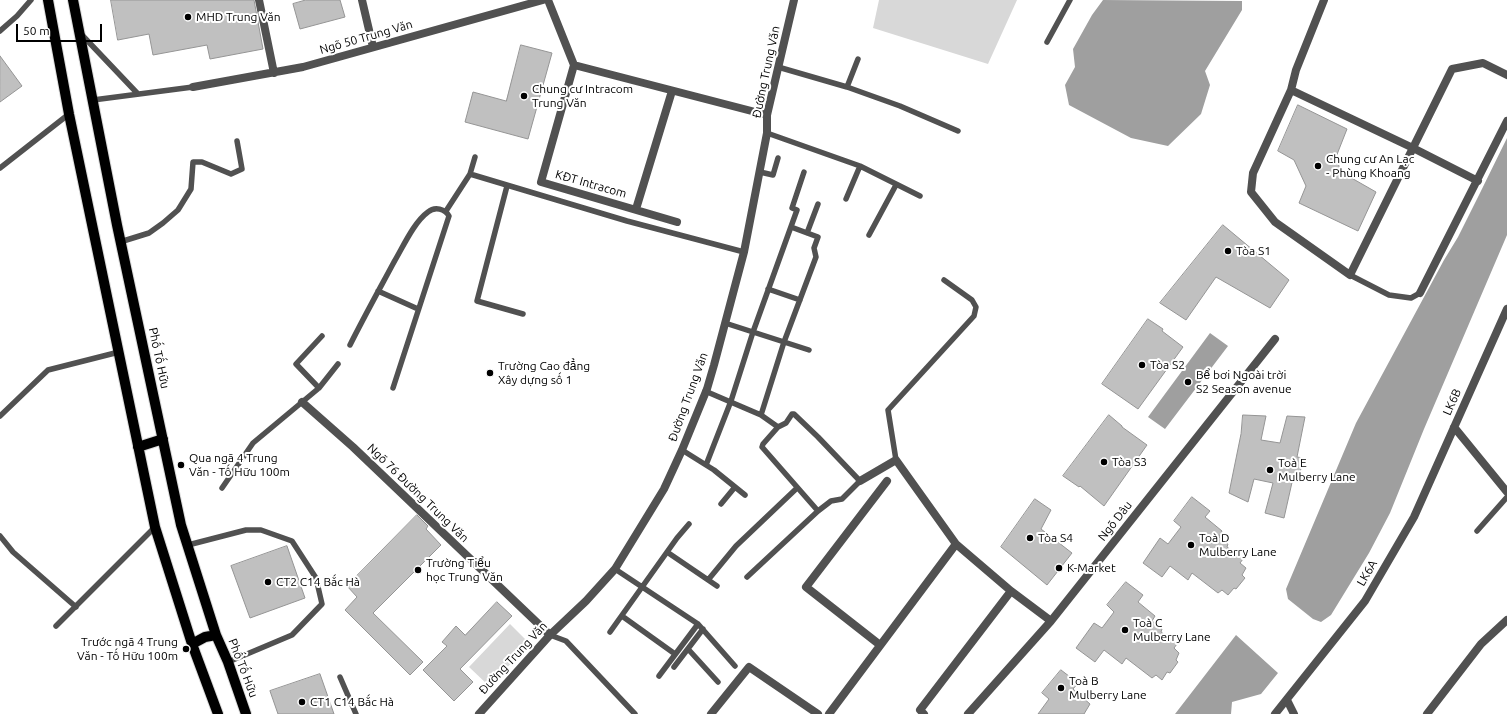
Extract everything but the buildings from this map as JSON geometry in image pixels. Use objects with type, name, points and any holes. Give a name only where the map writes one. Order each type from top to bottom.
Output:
[{"type":"main road","points":[[48,0],[69,114],[155,527],[192,644],[218,714]]},
{"type":"main road","name":"Phố Tố Hữu","points":[[73,0],[120,242],[181,525],[216,635],[228,662],[246,714]]},
{"type":"main road","points":[[138,447],[163,439]]},
{"type":"main road","points":[[192,644],[205,637],[216,635]]},
{"type":"street","points":[[259,0],[274,73]]},
{"type":"street","points":[[362,0],[373,47]]},
{"type":"street","name":"Ngõ 50 Trung Văn","points":[[193,87],[304,67],[543,0]]},
{"type":"street","points":[[548,0],[574,65],[767,116]]},
{"type":"street","name":"Đường Trung Văn","points":[[479,714],[550,635],[586,602],[615,569],[664,489],[682,450],[705,391],[744,252],[767,133],[767,116],[794,0]]},
{"type":"street","points":[[1324,0],[1303,51],[1290,90],[1253,173],[1251,192],[1275,222],[1350,275],[1452,69],[1482,63],[1507,75]]},
{"type":"street","name":"KĐT Intracom","points":[[574,65],[541,182],[677,222]]},
{"type":"street","points":[[1290,90],[1413,148],[1478,181]]},
{"type":"street","name":"KĐT Intracom","points":[[636,209],[672,91]]},
{"type":"street","points":[[1420,293],[1478,181],[1507,121]]},
{"type":"street","name":"LK6B","points":[[1507,309],[1454,427],[1507,492]]},
{"type":"street","name":"Ngõ Dâu","points":[[968,714],[1051,621],[1275,339]]},
{"type":"street","name":"Ngõ 76 Đường Trung Văn","points":[[302,402],[353,447],[550,635]]},
{"type":"street","name":"LK6A","points":[[1275,714],[1365,601],[1414,517],[1454,427]]},
{"type":"street","points":[[860,482],[896,460],[956,544],[1011,591],[1051,621]]},
{"type":"street","points":[[880,645],[806,587],[887,481]]},
{"type":"street","points":[[829,714],[956,544]]},
{"type":"street","points":[[924,714],[920,710],[1011,591]]},
{"type":"street","points":[[1427,714],[1481,644],[1507,620]]},
{"type":"street","points":[[711,714],[749,667],[818,714]]},
{"type":"street","points":[[1287,700],[1294,714]]},
{"type":"lane","points":[[0,31],[17,16],[31,0]]},
{"type":"lane","points":[[1047,42],[1070,0]]},
{"type":"lane","points":[[79,33],[138,94]]},
{"type":"lane","points":[[847,87],[858,59]]},
{"type":"lane","points":[[778,67],[847,87],[900,106],[958,131]]},
{"type":"lane","points":[[93,100],[193,87]]},
{"type":"lane","points":[[0,168],[69,114]]},
{"type":"lane","points":[[767,133],[860,166],[920,196]]},
{"type":"lane","points":[[120,242],[148,233],[178,210],[191,189],[193,162],[202,162],[231,174],[242,169],[237,141]]},
{"type":"lane","points":[[446,211],[470,174],[475,157]]},
{"type":"lane","points":[[760,172],[773,175],[778,158]]},
{"type":"lane","points":[[846,199],[860,166]]},
{"type":"lane","points":[[706,465],[731,401],[753,332],[797,210],[792,208],[804,172]]},
{"type":"lane","points":[[470,174],[620,219],[744,252]]},
{"type":"lane","points":[[869,236],[896,185]]},
{"type":"lane","points":[[507,186],[477,301],[523,314]]},
{"type":"lane","points":[[807,233],[818,204]]},
{"type":"lane","points":[[350,345],[406,240],[420,220],[429,211],[440,209],[446,211],[449,216],[393,388]]},
{"type":"lane","points":[[761,415],[784,342],[816,257],[814,248],[818,237],[791,227]]},
{"type":"lane","points":[[1350,275],[1390,295],[1411,298],[1420,293]]},
{"type":"lane","points":[[896,460],[888,410],[974,316],[976,307],[972,300],[944,280]]},
{"type":"lane","points":[[768,289],[800,300]]},
{"type":"lane","points":[[378,291],[418,309]]},
{"type":"lane","points":[[725,323],[809,350]]},
{"type":"lane","points":[[319,388],[296,364],[322,336]]},
{"type":"lane","points":[[0,416],[48,370],[119,352]]},
{"type":"lane","points":[[222,488],[253,443],[319,388],[338,364]]},
{"type":"lane","points":[[705,391],[761,415],[778,427]]},
{"type":"lane","points":[[746,577],[818,511],[831,501],[842,499],[860,482],[796,415],[792,414],[786,423],[778,427],[762,447],[818,511]]},
{"type":"lane","points":[[682,450],[706,465],[745,495]]},
{"type":"lane","points":[[721,504],[735,487]]},
{"type":"lane","points":[[708,580],[736,546],[798,488]]},
{"type":"lane","points":[[1477,530],[1507,497]]},
{"type":"lane","points":[[610,632],[667,552],[689,524]]},
{"type":"lane","points":[[56,626],[155,527]]},
{"type":"lane","points":[[188,545],[246,530],[261,530],[292,541],[316,578],[322,604],[292,635],[228,662]]},
{"type":"lane","points":[[0,536],[13,552],[76,607]]},
{"type":"lane","points":[[667,552],[717,586]]},
{"type":"lane","points":[[615,569],[698,624],[736,666]]},
{"type":"lane","points":[[622,616],[675,654]]},
{"type":"lane","points":[[659,676],[698,624]]},
{"type":"lane","points":[[674,667],[703,629]]},
{"type":"lane","points":[[550,635],[566,642],[635,714]]},
{"type":"lane","points":[[688,648],[718,682]]},
{"type":"lane","points":[[340,677],[356,714]]},
{"type":"shaded area","points":[[879,0],[1017,0],[988,64],[873,28]]},
{"type":"shaded area","points":[[1103,0],[1242,1],[1242,10],[1205,71],[1210,85],[1201,114],[1168,146],[1131,138],[1069,105],[1065,85],[1075,67],[1073,49],[1092,15]]},
{"type":"shaded area","points":[[1507,138],[1507,235],[1424,429],[1390,513],[1369,553],[1331,615],[1321,622],[1313,619],[1288,599],[1286,589],[1356,423],[1444,260],[1458,237]]},
{"type":"shaded area","name":"Bể bơi Ngoài trời S2 Season avenue","points":[[1210,333],[1228,346],[1165,429],[1148,417]]},
{"type":"shaded area","points":[[510,624],[530,644],[489,686],[469,667]]},
{"type":"shaded area","points":[[1236,635],[1278,673],[1261,694],[1232,702],[1231,714],[1175,714]]},
{"type":"place","name":"MHD Trung Văn","points":[[188,17]]},
{"type":"place","name":"Chung cư Intracom Trung Văn","points":[[524,96]]},
{"type":"place","name":"Chung cư An Lạc - Phùng Khoang","points":[[1318,166]]},
{"type":"place","name":"Tòa S1","points":[[1228,251]]},
{"type":"place","name":"Tòa S2","points":[[1142,365]]},
{"type":"place","name":"Trường Cao đẳng Xây dựng số 1","points":[[490,373]]},
{"type":"place","name":"Bể bơi Ngoài trời S2 Season avenue","points":[[1188,382]]},
{"type":"place","name":"Tòa S3","points":[[1104,462]]},
{"type":"place","name":"Qua ngã 4 Trung Văn - Tố Hữu 100m","points":[[181,465]]},
{"type":"place","name":"Toà E Mulberry Lane","points":[[1270,470]]},
{"type":"place","name":"Tòa S4","points":[[1030,538]]},
{"type":"place","name":"Toà D Mulberry Lane","points":[[1191,545]]},
{"type":"place","name":"K-Market","points":[[1059,568]]},
{"type":"place","name":"Trường Tiểu học Trung Văn","points":[[418,570]]},
{"type":"place","name":"CT2 C14 Bắc Hà","points":[[268,582]]},
{"type":"place","name":"Toà C Mulberry Lane","points":[[1125,630]]},
{"type":"place","name":"Trước ngã 4 Trung Văn - Tố Hữu 100m","points":[[186,649]]},
{"type":"place","name":"Toà B Mulberry Lane","points":[[1061,688]]},
{"type":"place","name":"CT1 C14 Bắc Hà","points":[[302,702]]}]
